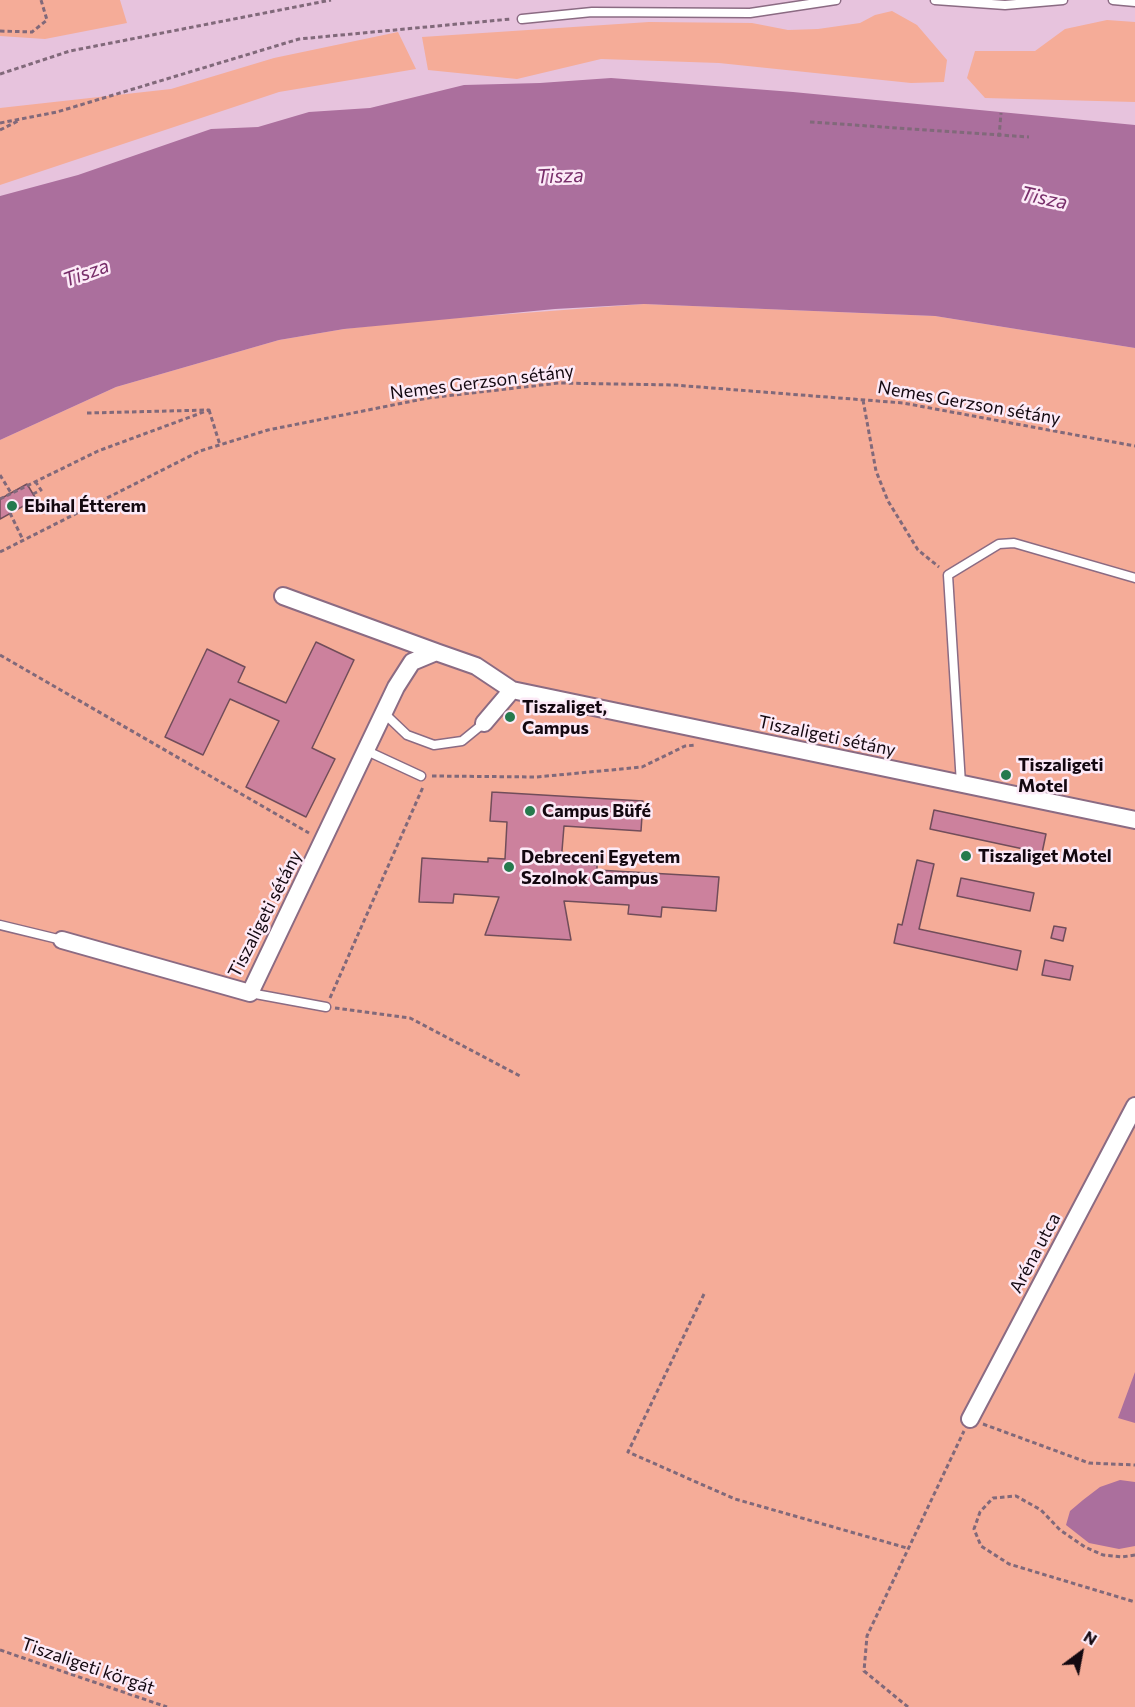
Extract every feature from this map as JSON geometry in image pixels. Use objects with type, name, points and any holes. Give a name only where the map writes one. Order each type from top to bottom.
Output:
[{"type":"street","name":"Tiszaligeti sétány","points":[[284,596],[476,666],[512,690],[1135,820]]},
{"type":"street","name":"Tiszaligeti sétány","points":[[62,940],[250,993],[396,687],[412,662],[436,652]]},
{"type":"street","points":[[484,723],[512,690]]},
{"type":"street","name":"Aréna utca","points":[[970,1419],[1135,1106]]},
{"type":"lane","points":[[522,19],[592,12],[750,14],[836,0]]},
{"type":"lane","points":[[935,0],[1005,4],[1063,0]]},
{"type":"lane","points":[[1113,0],[1135,2]]},
{"type":"lane","points":[[961,784],[948,574],[999,544],[1014,543],[1135,578]]},
{"type":"lane","points":[[385,714],[407,735],[434,745],[462,741],[484,723]]},
{"type":"lane","points":[[367,751],[425,776]]},
{"type":"lane","points":[[0,925],[62,940]]},
{"type":"lane","points":[[250,993],[326,1007]]},
{"type":"path","points":[[0,31],[32,32],[47,20],[41,0]]},
{"type":"path","points":[[0,74],[70,51],[331,0]]},
{"type":"path","points":[[0,123],[57,112],[299,39],[522,19]]},
{"type":"path","points":[[999,137],[1001,112]]},
{"type":"path","points":[[0,130],[25,118]]},
{"type":"path","points":[[810,122],[999,137],[1029,137]]},
{"type":"path","name":"Nemes Gerzson sétány","points":[[0,552],[200,452],[268,430],[428,398],[559,383],[674,385],[903,403],[1135,446]]},
{"type":"path","points":[[862,399],[876,471],[888,501],[918,550],[948,574]]},
{"type":"path","points":[[208,410],[220,445]]},
{"type":"path","points":[[87,413],[208,410]]},
{"type":"path","points":[[0,499],[98,451],[208,410]]},
{"type":"path","points":[[0,475],[11,493]]},
{"type":"path","points":[[33,494],[41,490],[35,480]]},
{"type":"path","points":[[10,513],[23,540]]},
{"type":"path","points":[[0,655],[324,841]]},
{"type":"path","points":[[522,1077],[410,1018],[326,1007],[425,776],[537,777],[642,767],[686,746],[704,744]]},
{"type":"path","points":[[704,1294],[628,1452],[735,1499],[907,1548]]},
{"type":"path","points":[[908,1707],[864,1671],[867,1636],[970,1419],[1089,1463],[1135,1465]]},
{"type":"path","points":[[1135,1555],[1122,1557],[1103,1555],[1085,1547],[1060,1530],[1041,1510],[1016,1496],[993,1498],[980,1512],[974,1529],[981,1546],[1009,1564],[1135,1602]]},
{"type":"path","name":"Tiszaligeti körgát","points":[[0,1650],[167,1707]]},
{"type":"shaded area","points":[[0,0],[120,0],[127,23],[45,39],[0,36]]},
{"type":"shaded area","points":[[892,11],[917,25],[947,60],[944,82],[911,83],[719,63],[601,59],[517,79],[428,70],[422,37],[649,22],[752,23],[788,30],[818,29],[860,23],[875,15]]},
{"type":"shaded area","points":[[1107,20],[1135,22],[1135,102],[985,98],[967,78],[975,51],[1035,51],[1065,29]]},
{"type":"shaded area","points":[[398,32],[416,69],[279,92],[0,185],[0,108],[171,89],[274,58]]},
{"type":"shaded area","points":[[644,304],[935,316],[1135,348],[1135,1707],[0,1707],[0,440],[116,387],[279,340],[344,329],[416,321]]},
{"type":"water","name":"Tisza","points":[[611,78],[793,92],[1135,125],[1135,348],[935,316],[644,304],[555,309],[344,329],[279,340],[116,387],[0,440],[0,196],[78,175],[211,129],[258,127],[309,112],[370,108],[464,85]]},
{"type":"water","points":[[1135,1372],[1135,1423],[1118,1418]]},
{"type":"water","points":[[1120,1480],[1135,1482],[1135,1546],[1119,1549],[1089,1543],[1066,1525],[1070,1511],[1083,1500],[1100,1487]]},
{"type":"building","name":"Ebihal Étterem","points":[[27,484],[36,499],[0,519],[0,499]]},
{"type":"building","points":[[316,642],[354,660],[312,748],[335,759],[306,817],[246,787],[279,721],[230,699],[203,755],[165,737],[207,649],[245,667],[238,682],[286,703]]},
{"type":"building","name":"Debreceni Egyetem Szolnok Campus","points":[[492,792],[643,801],[641,831],[564,826],[561,863],[597,865],[597,870],[719,877],[716,911],[662,907],[661,917],[628,914],[629,905],[564,901],[571,940],[485,935],[499,897],[454,894],[453,903],[419,902],[422,858],[488,862],[488,858],[505,859],[507,822],[490,821]]},
{"type":"building","points":[[934,810],[1046,834],[1042,853],[930,829]]},
{"type":"building","points":[[917,860],[934,864],[919,929],[1021,951],[1017,970],[894,943],[898,924],[902,925]]},
{"type":"building","points":[[961,878],[1034,893],[1030,911],[957,896]]},
{"type":"building","points":[[1054,926],[1066,928],[1063,941],[1051,938]]},
{"type":"building","points":[[1045,960],[1073,966],[1070,980],[1042,975]]},
{"type":"place","name":"Ebihal Étterem","points":[[12,506]]},
{"type":"place","name":"Tiszaliget, Campus","points":[[510,717]]},
{"type":"place","name":"Tiszaligeti Motel","points":[[1006,775]]},
{"type":"place","name":"Campus Büfé","points":[[530,811]]},
{"type":"place","name":"Tiszaliget Motel","points":[[966,856]]},
{"type":"place","name":"Debreceni Egyetem Szolnok Campus","points":[[509,867]]}]
